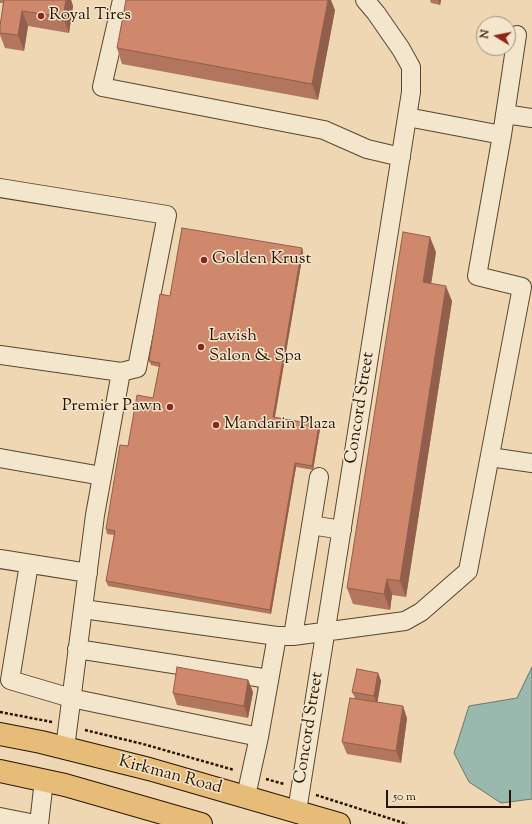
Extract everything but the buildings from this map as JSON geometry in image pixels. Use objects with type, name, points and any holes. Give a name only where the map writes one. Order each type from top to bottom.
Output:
[{"type":"main road","name":"Kirkman Road","points":[[0,734],[149,769],[339,824]]},
{"type":"main road","points":[[0,771],[44,780],[201,824]]},
{"type":"street","points":[[122,0],[102,87],[324,130],[367,149],[401,158]]},
{"type":"street","name":"Concord Street","points":[[297,811],[411,92],[411,67],[380,7],[365,0]]},
{"type":"street","points":[[82,609],[285,636],[405,621],[421,612],[468,572],[490,456],[527,287],[477,276],[502,135],[517,35]]},
{"type":"street","points":[[505,114],[532,118]]},
{"type":"street","points":[[407,117],[502,135]]},
{"type":"street","points":[[0,188],[167,215],[137,368],[121,372],[0,355]]},
{"type":"street","points":[[64,748],[95,515],[121,372]]},
{"type":"street","points":[[490,456],[532,463]]},
{"type":"street","points":[[0,458],[102,476]]},
{"type":"street","points":[[246,796],[259,737],[269,679],[285,636],[310,525],[319,477]]},
{"type":"street","points":[[310,525],[342,530]]},
{"type":"street","points":[[0,560],[88,573]]},
{"type":"street","points":[[29,564],[10,680],[71,698],[259,737]]},
{"type":"street","points":[[77,649],[269,679]]},
{"type":"street","points":[[39,824],[44,780]]},
{"type":"street","points":[[3,819],[35,824]]},
{"type":"water","points":[[532,667],[532,799],[501,803],[469,782],[454,753],[469,706],[517,698]]},
{"type":"place","name":"Royal Tires","points":[[41,16]]},
{"type":"place","name":"Golden Krust","points":[[204,260]]},
{"type":"place","name":"Lavish Salon & Spa","points":[[201,347]]},
{"type":"place","name":"Premier Pawn","points":[[170,407]]},
{"type":"place","name":"Mandarin Plaza","points":[[216,425]]}]
